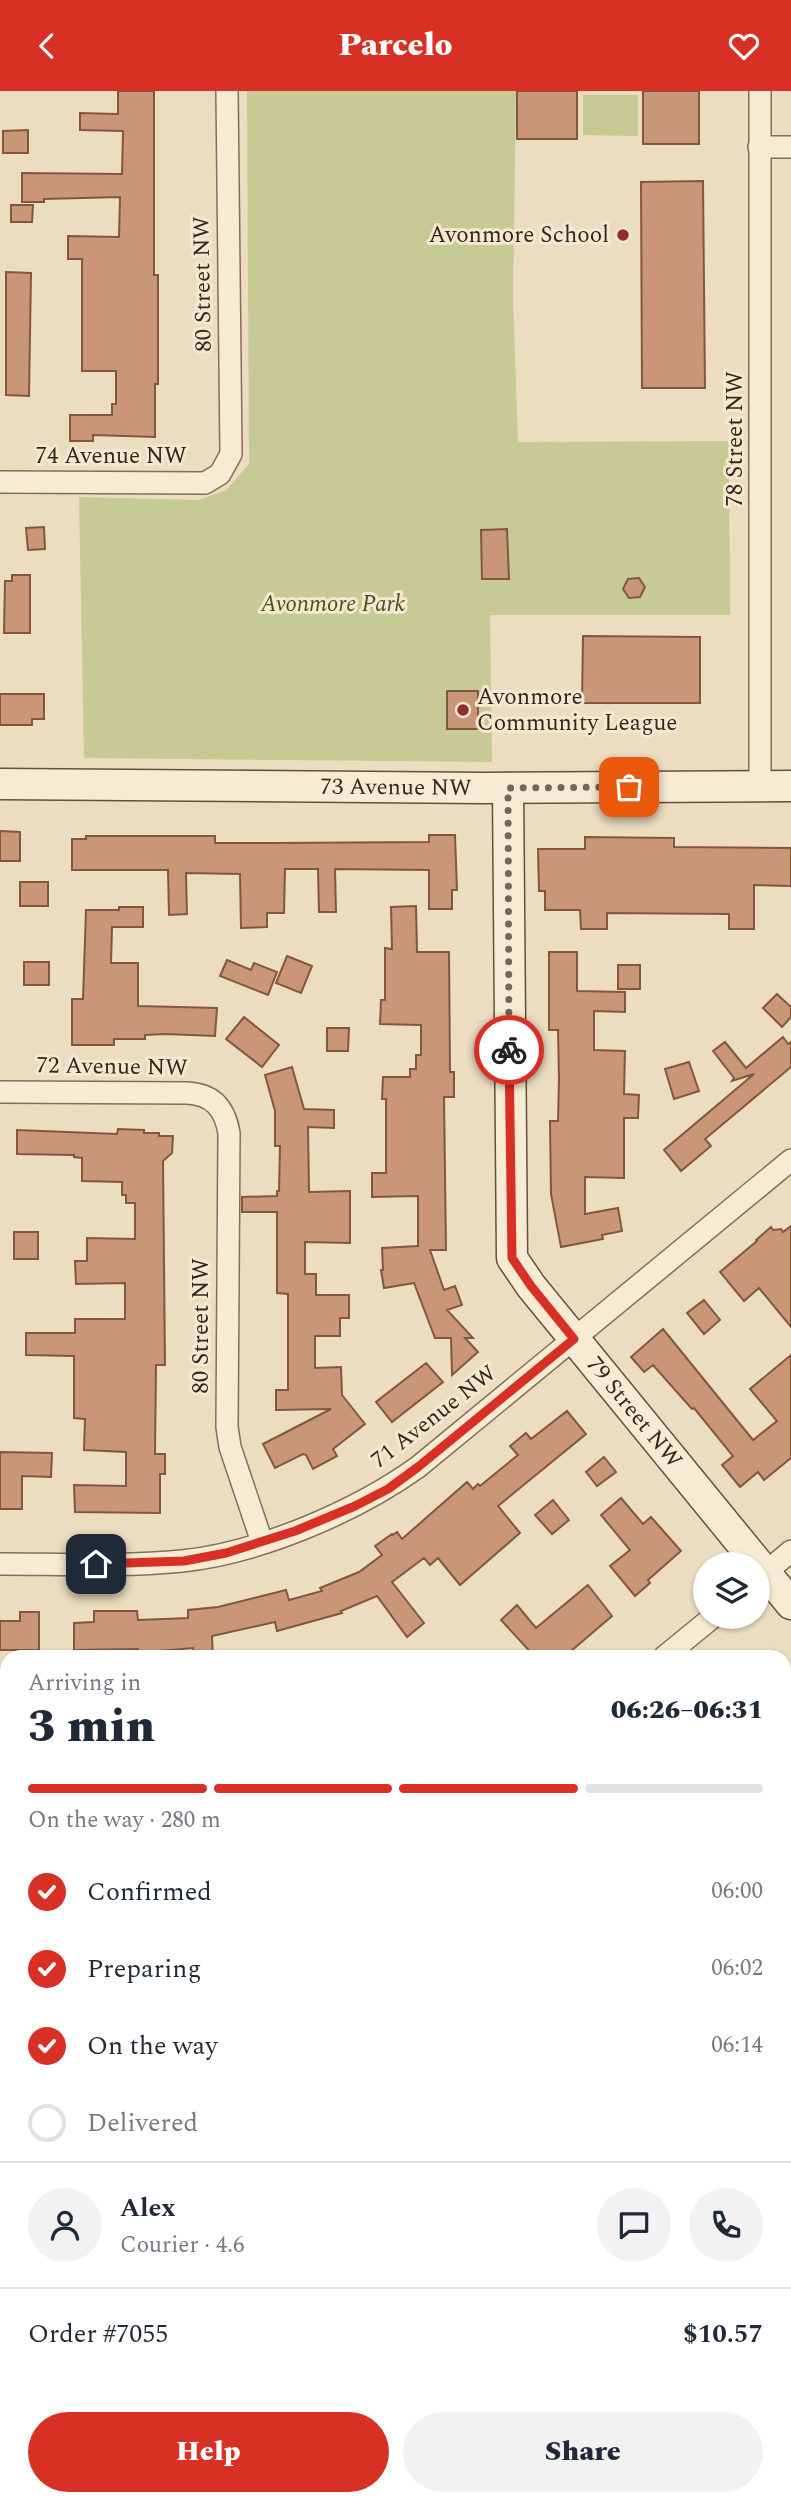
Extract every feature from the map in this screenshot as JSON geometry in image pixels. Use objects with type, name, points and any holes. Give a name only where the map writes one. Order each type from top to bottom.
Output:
[{"type":"street","name":"80 Street NW","points":[[220,474],[231,454],[227,91]]},
{"type":"street","name":"78 Street NW","points":[[760,91],[760,786]]},
{"type":"street","points":[[759,147],[791,147]]},
{"type":"street","name":"74 Avenue NW","points":[[0,482],[205,483],[220,474]]},
{"type":"street","name":"73 Avenue NW","points":[[0,784],[508,788],[791,786]]},
{"type":"street","name":"79 Street NW","points":[[508,788],[512,1258],[531,1286],[743,1552]]},
{"type":"street","name":"72 Avenue NW","points":[[0,1092],[197,1093],[219,1106]]},
{"type":"street","name":"80 Street NW","points":[[219,1106],[229,1133],[227,1427],[230,1447],[262,1542]]},
{"type":"street","name":"71 Avenue NW","points":[[0,1564],[144,1564],[184,1561],[226,1553],[345,1510],[388,1489],[791,1160]]},
{"type":"street","points":[[770,1569],[791,1552]]},
{"type":"street","name":"79 Street NW","points":[[770,1584],[791,1604]]},
{"type":"street","points":[[673,1650],[698,1629]]},
{"type":"green space","name":"Avonmore Park","points":[[247,91],[516,91],[513,298],[518,442],[729,441],[730,615],[490,615],[492,762],[84,758],[79,497],[199,500],[226,490],[249,464]]},
{"type":"green space","points":[[583,95],[638,95],[638,136],[583,135]]},
{"type":"building","points":[[118,91],[154,91],[154,275],[158,275],[155,437],[93,435],[93,441],[70,441],[70,415],[112,415],[112,404],[116,404],[116,371],[82,371],[82,259],[68,259],[68,236],[119,237],[120,197],[22,202],[22,173],[122,174],[123,131],[80,130],[80,113],[118,114]]},
{"type":"building","points":[[517,91],[577,91],[577,139],[517,139]]},
{"type":"building","points":[[643,91],[699,91],[699,144],[643,144]]},
{"type":"building","points":[[28,130],[28,153],[3,153],[3,131]]},
{"type":"building","points":[[703,181],[705,388],[642,388],[641,182]]},
{"type":"building","points":[[11,205],[33,205],[32,222],[11,222]]},
{"type":"building","points":[[6,272],[31,273],[29,396],[6,395]]},
{"type":"building","points":[[44,527],[45,549],[28,550],[26,528]]},
{"type":"building","points":[[507,529],[509,579],[482,579],[481,530]]},
{"type":"building","points":[[12,575],[30,575],[30,633],[4,633],[5,581],[12,581]]},
{"type":"building","points":[[639,578],[645,587],[640,597],[629,598],[623,589],[628,579]]},
{"type":"building","points":[[583,636],[700,637],[700,703],[582,703]]},
{"type":"building","name":"Avonmore Community League","points":[[447,691],[478,691],[478,729],[447,729]]},
{"type":"building","points":[[0,694],[44,694],[44,719],[32,719],[32,725],[0,725]]},
{"type":"building","points":[[0,831],[20,832],[20,861],[0,861]]},
{"type":"building","points":[[429,835],[455,835],[457,890],[452,890],[452,909],[429,909],[429,870],[335,869],[336,912],[319,912],[318,869],[285,869],[284,913],[267,913],[267,927],[241,928],[240,874],[186,873],[187,914],[169,915],[168,870],[72,870],[72,839],[86,839],[86,836],[215,836],[215,843],[275,843],[429,842]]},
{"type":"building","points":[[585,837],[674,838],[674,847],[791,848],[791,886],[754,885],[754,929],[729,929],[729,914],[607,913],[607,929],[581,929],[580,910],[545,910],[545,891],[539,891],[538,849],[585,849]]},
{"type":"building","points":[[20,882],[48,882],[48,906],[20,906]]},
{"type":"building","points":[[416,906],[417,952],[449,952],[450,1072],[454,1072],[454,1097],[444,1097],[446,1250],[430,1250],[444,1290],[455,1286],[462,1305],[447,1310],[473,1338],[465,1338],[478,1352],[452,1375],[451,1338],[435,1338],[414,1283],[384,1288],[382,1248],[418,1246],[418,1196],[372,1197],[372,1173],[386,1173],[386,1099],[382,1099],[383,1077],[410,1077],[410,1069],[416,1069],[416,1055],[421,1055],[421,1025],[380,1024],[381,1000],[385,1000],[385,948],[392,949],[391,907]]},
{"type":"building","points":[[119,907],[143,907],[143,927],[112,927],[111,963],[138,963],[138,1006],[217,1008],[215,1036],[145,1035],[145,1039],[114,1039],[114,1045],[72,1045],[72,999],[83,999],[86,910],[119,910]]},
{"type":"building","points":[[549,952],[577,952],[577,991],[625,992],[625,1012],[594,1011],[594,1050],[625,1051],[624,1094],[639,1095],[638,1118],[624,1118],[624,1178],[585,1177],[585,1214],[618,1208],[622,1231],[602,1235],[603,1239],[561,1247],[551,1194],[550,1121],[558,1121],[559,1079],[558,1030],[549,1030]]},
{"type":"building","points":[[287,956],[312,966],[301,993],[276,983]]},
{"type":"building","points":[[227,960],[251,970],[254,963],[277,972],[268,995],[220,976]]},
{"type":"building","points":[[24,962],[49,962],[49,985],[24,985]]},
{"type":"building","points":[[618,965],[640,965],[640,989],[618,989]]},
{"type":"building","points":[[777,994],[791,1007],[791,1017],[782,1027],[763,1008]]},
{"type":"building","points":[[244,1017],[279,1045],[262,1067],[226,1039]]},
{"type":"building","points":[[327,1028],[349,1028],[348,1051],[327,1051]]},
{"type":"building","points":[[783,1037],[788,1044],[791,1042],[791,1067],[705,1139],[711,1146],[681,1171],[664,1150],[754,1074],[732,1081],[734,1078],[713,1051],[725,1042],[746,1068]]},
{"type":"building","points":[[689,1062],[699,1091],[674,1099],[665,1069]]},
{"type":"building","points":[[292,1067],[304,1109],[334,1110],[334,1128],[308,1127],[309,1192],[350,1191],[350,1243],[305,1242],[305,1274],[316,1274],[316,1295],[349,1295],[349,1318],[340,1318],[340,1336],[315,1336],[315,1368],[341,1367],[342,1395],[365,1424],[333,1449],[337,1456],[313,1469],[303,1454],[275,1468],[263,1444],[331,1409],[276,1410],[276,1390],[288,1390],[288,1294],[277,1293],[277,1212],[242,1212],[242,1197],[277,1196],[279,1191],[280,1146],[275,1146],[275,1111],[265,1075]]},
{"type":"building","points":[[118,1129],[144,1130],[144,1133],[173,1136],[172,1153],[163,1161],[165,1365],[156,1365],[155,1454],[165,1454],[165,1474],[160,1474],[160,1513],[75,1512],[74,1485],[126,1486],[126,1452],[84,1450],[85,1419],[74,1418],[74,1356],[26,1355],[26,1333],[75,1333],[75,1319],[125,1319],[125,1283],[76,1284],[75,1261],[87,1261],[87,1238],[135,1239],[135,1203],[126,1203],[126,1195],[122,1195],[122,1182],[82,1181],[82,1158],[74,1155],[17,1154],[17,1130],[117,1134]]},
{"type":"building","points":[[791,1226],[791,1327],[759,1288],[744,1301],[720,1272],[771,1227],[783,1232]]},
{"type":"building","points":[[14,1232],[38,1232],[38,1259],[14,1259]]},
{"type":"building","points":[[704,1300],[720,1320],[704,1334],[687,1313]]},
{"type":"building","points":[[663,1329],[753,1440],[777,1421],[750,1389],[791,1355],[791,1458],[764,1480],[758,1472],[740,1487],[722,1465],[733,1456],[694,1408],[692,1409],[653,1365],[644,1372],[631,1357]]},
{"type":"building","points":[[426,1363],[443,1382],[392,1422],[376,1402]]},
{"type":"building","points":[[567,1411],[586,1434],[498,1506],[520,1533],[460,1585],[438,1558],[430,1565],[424,1558],[392,1582],[424,1623],[407,1637],[377,1596],[341,1611],[342,1613],[277,1631],[275,1622],[212,1636],[213,1650],[74,1650],[74,1623],[94,1622],[94,1611],[137,1611],[138,1620],[188,1618],[188,1610],[218,1607],[286,1590],[289,1600],[322,1591],[320,1588],[359,1572],[382,1555],[375,1546],[397,1532],[402,1539],[467,1482],[473,1489],[478,1484],[480,1486],[518,1455],[510,1446],[526,1433],[531,1439]]},
{"type":"building","points":[[0,1452],[52,1453],[51,1477],[22,1476],[22,1509],[0,1509]]},
{"type":"building","points":[[604,1457],[616,1472],[597,1486],[586,1472]]},
{"type":"building","points":[[621,1498],[643,1524],[651,1517],[681,1551],[648,1580],[650,1583],[635,1596],[610,1566],[630,1550],[601,1515]]},
{"type":"building","points":[[553,1500],[569,1520],[552,1534],[535,1515]]},
{"type":"building","points":[[588,1585],[612,1616],[572,1650],[529,1650],[501,1620],[517,1605],[536,1628]]},
{"type":"building","points":[[20,1612],[39,1612],[39,1650],[0,1650],[0,1621],[20,1621]]},
{"type":"way so far","points":[[509,1050],[508,788],[629,787]]},
{"type":"place","name":"Avonmore School","points":[[623,235]]},
{"type":"place","name":"Avonmore Community League","points":[[463,710]]},
{"type":"route","points":[[96,1564],[184,1561],[226,1553],[295,1531],[355,1506],[388,1489],[418,1467],[574,1339],[512,1258],[509,1050]]}]
